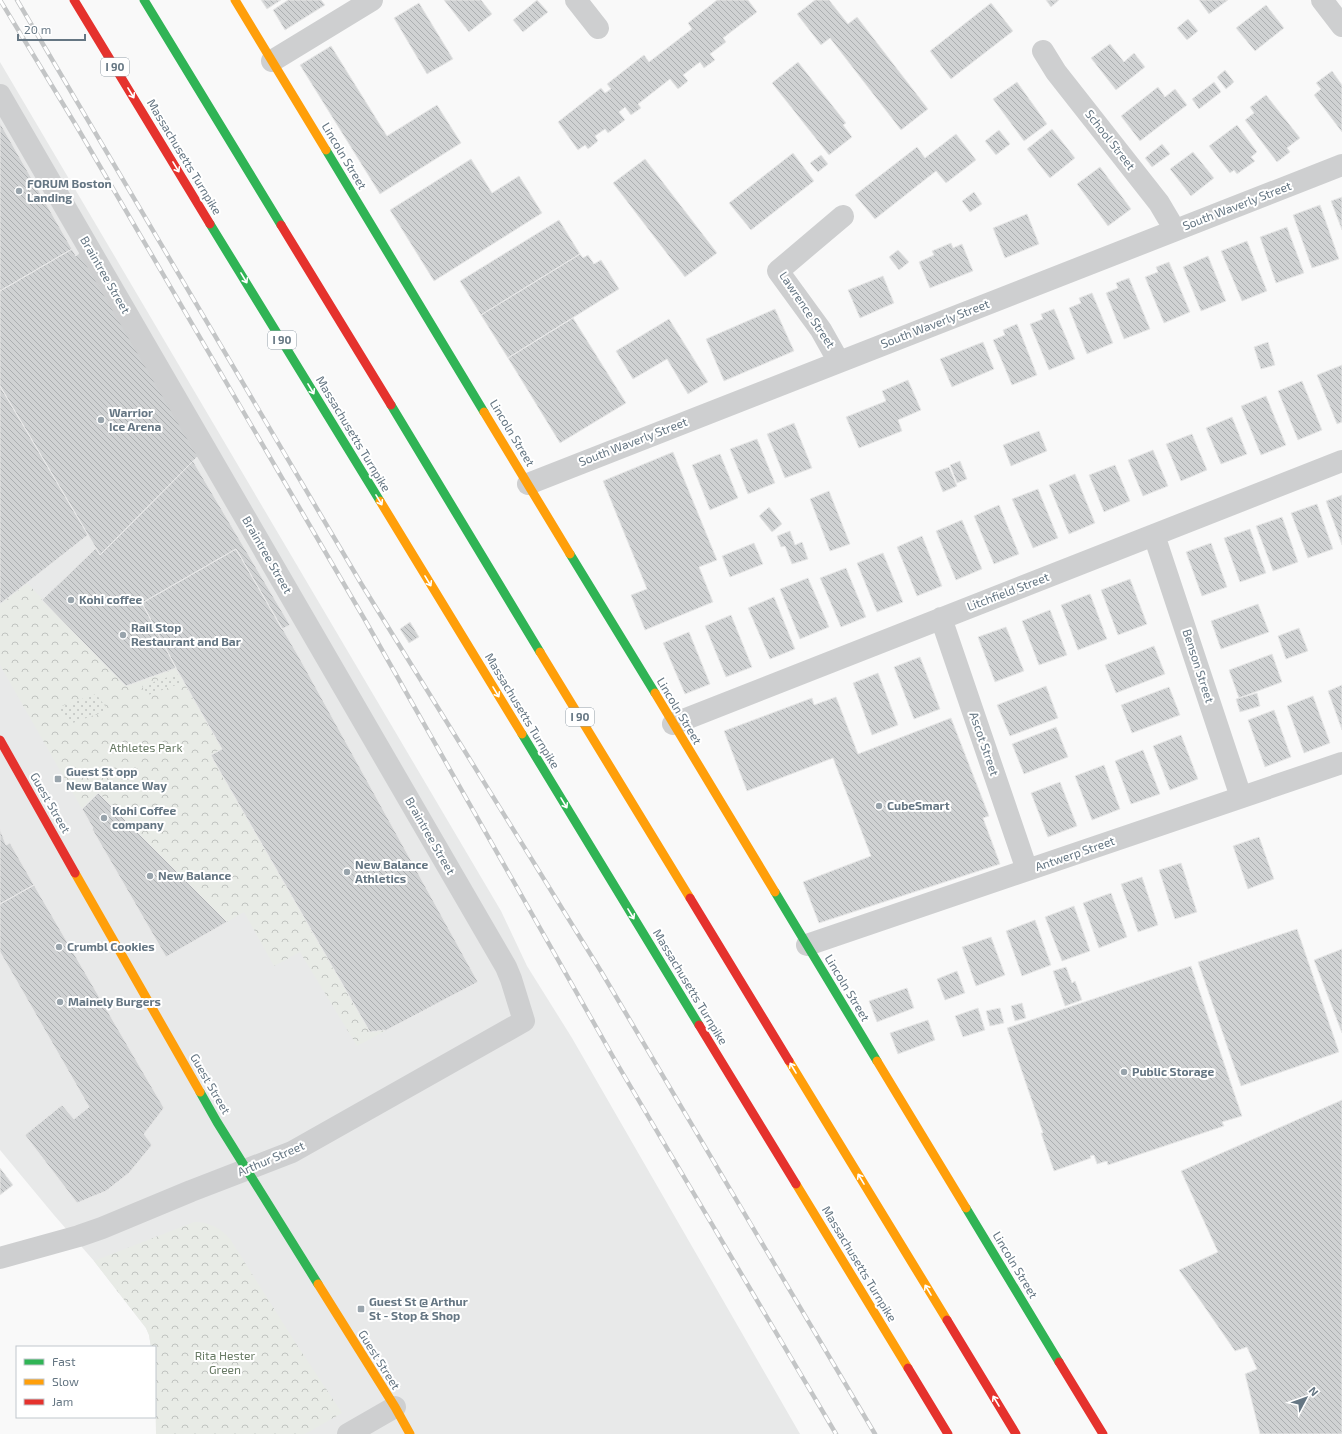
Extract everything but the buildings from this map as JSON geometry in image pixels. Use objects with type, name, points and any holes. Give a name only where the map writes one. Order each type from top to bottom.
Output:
[{"type":"main road","name":"Massachusetts Turnpike","points":[[74,0],[948,1434]]},
{"type":"main road","name":"I 90","points":[[144,0],[1016,1434]]},
{"type":"main road","name":"Lincoln Street","points":[[235,0],[1103,1434]]},
{"type":"main road","name":"Guest Street","points":[[0,740],[6,762],[217,1122],[395,1407],[410,1434]]},
{"type":"street","points":[[272,61],[372,0]]},
{"type":"street","points":[[576,0],[598,28]]},
{"type":"street","points":[[1322,0],[1342,26]]},
{"type":"street","name":"School Street","points":[[1043,50],[1056,72],[1159,204],[1175,230]]},
{"type":"street","name":"Braintree Street","points":[[0,94],[506,967],[524,1021]]},
{"type":"street","name":"South Waverly Street","points":[[528,484],[1342,165]]},
{"type":"street","name":"Lawrence Street","points":[[839,362],[821,330],[778,271],[843,216]]},
{"type":"street","name":"Litchfield Street","points":[[673,724],[1342,461]]},
{"type":"street","name":"Benson Street","points":[[1154,534],[1242,797]]},
{"type":"street","name":"Ascot Street","points":[[941,618],[1027,870]]},
{"type":"street","name":"Antwerp Street","points":[[807,945],[1342,763]]},
{"type":"street","name":"Arthur Street","points":[[0,1258],[102,1228],[292,1152],[524,1021]]},
{"type":"street","points":[[348,1434],[395,1407]]},
{"type":"shaded area","points":[[0,62],[501,911],[527,966],[572,1038],[800,1434],[156,1434],[156,1346],[151,1346],[146,1328],[94,1261],[0,1150]]},
{"type":"green space","name":"Athletes Park","points":[[27,583],[126,686],[176,668],[222,749],[211,755],[385,1031],[357,1046],[300,952],[274,966],[244,912],[227,922],[99,793],[82,809],[0,665],[0,604]]},
{"type":"green space","points":[[177,674],[182,683],[148,695],[142,686]]},
{"type":"green space","points":[[96,694],[108,710],[70,724],[56,708]]},
{"type":"green space","name":"Rita Hester Green","points":[[194,1222],[214,1226],[230,1239],[342,1413],[305,1434],[156,1434],[156,1346],[151,1346],[146,1328],[94,1261]]},
{"type":"railway","points":[[0,0],[77,127],[365,620],[616,1062],[836,1434]]},
{"type":"railway","points":[[17,0],[362,585],[602,973],[875,1434]]},
{"type":"traffic: fast","points":[[144,0],[281,225]]},
{"type":"traffic: fast","points":[[326,150],[484,412]]},
{"type":"traffic: fast","points":[[210,224],[380,501]]},
{"type":"traffic: fast","points":[[391,405],[540,652]]},
{"type":"traffic: fast","points":[[570,554],[655,693]]},
{"type":"traffic: fast","points":[[522,734],[699,1025]]},
{"type":"traffic: fast","points":[[775,892],[877,1061]]},
{"type":"traffic: fast","points":[[200,1092],[217,1122],[318,1284]]},
{"type":"traffic: fast","points":[[966,1208],[1059,1362]]},
{"type":"traffic: slow","points":[[235,0],[326,150]]},
{"type":"traffic: slow","points":[[484,412],[570,554]]},
{"type":"traffic: slow","points":[[380,501],[522,734]]},
{"type":"traffic: slow","points":[[540,652],[690,898]]},
{"type":"traffic: slow","points":[[655,693],[775,892]]},
{"type":"traffic: slow","points":[[75,873],[200,1092]]},
{"type":"traffic: slow","points":[[789,1061],[947,1320]]},
{"type":"traffic: slow","points":[[877,1061],[966,1208]]},
{"type":"traffic: slow","points":[[796,1184],[908,1368]]},
{"type":"traffic: slow","points":[[318,1284],[395,1407],[410,1434]]},
{"type":"traffic: jam","points":[[74,0],[210,224]]},
{"type":"traffic: jam","points":[[281,225],[391,405]]},
{"type":"traffic: jam","points":[[0,740],[75,873]]},
{"type":"traffic: jam","points":[[690,898],[789,1061]]},
{"type":"traffic: jam","points":[[699,1025],[796,1184]]},
{"type":"traffic: jam","points":[[947,1320],[1016,1434]]},
{"type":"traffic: jam","points":[[1059,1362],[1103,1434]]},
{"type":"traffic: jam","points":[[908,1368],[948,1434]]},
{"type":"place","name":"FORUM Boston Landing","points":[[19,191]]},
{"type":"place","name":"Warrior Ice Arena","points":[[101,420]]},
{"type":"place","name":"Kohi coffee","points":[[71,600]]},
{"type":"place","name":"Rail Stop Restaurant and Bar","points":[[123,635]]},
{"type":"place","name":"Guest St opp New Balance Way","points":[[58,779]]},
{"type":"place","name":"CubeSmart","points":[[879,806]]},
{"type":"place","name":"Kohi Coffee company","points":[[104,818]]},
{"type":"place","name":"New Balance Athletics","points":[[347,872]]},
{"type":"place","name":"New Balance","points":[[150,876]]},
{"type":"place","name":"Crumbl Cookies","points":[[59,947]]},
{"type":"place","name":"Mainely Burgers","points":[[60,1002]]},
{"type":"place","name":"Public Storage","points":[[1124,1072]]},
{"type":"place","name":"Guest St @ Arthur St - Stop & Shop","points":[[361,1309]]}]
